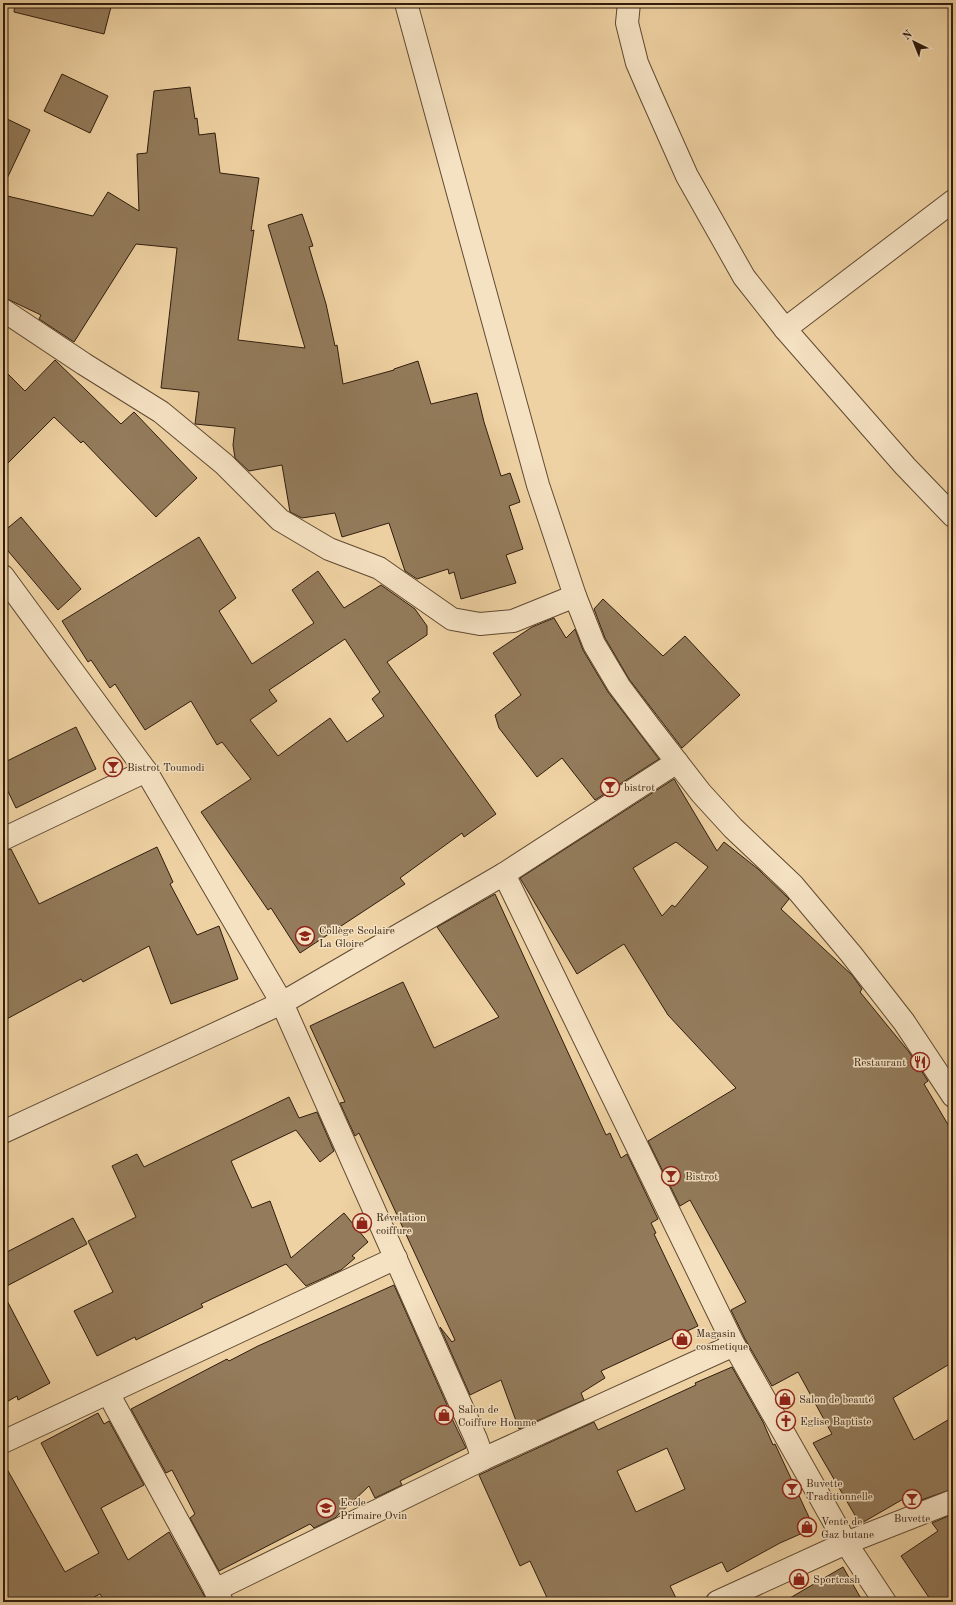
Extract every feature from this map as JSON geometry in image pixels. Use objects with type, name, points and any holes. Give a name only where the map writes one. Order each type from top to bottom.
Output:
[{"type":"street","points":[[406,3],[538,485],[575,596],[594,644],[619,686],[701,793],[733,828],[793,885],[851,954],[904,1022],[953,1096]]},
{"type":"street","points":[[629,3],[626,23],[637,63],[687,176],[744,277],[785,329],[905,466],[953,516]]},
{"type":"street","points":[[785,329],[953,201]]},
{"type":"street","points":[[3,310],[84,364],[161,412],[224,464],[280,520],[328,549],[379,568],[452,619],[480,624],[513,621],[575,596]]},
{"type":"street","points":[[3,576],[146,771],[282,1003],[476,1439],[483,1459]]},
{"type":"street","points":[[3,1132],[282,1003],[504,874],[677,762]]},
{"type":"street","points":[[3,839],[146,771]]},
{"type":"street","points":[[504,874],[734,1345],[846,1543],[885,1602]]},
{"type":"street","points":[[3,1442],[396,1258]]},
{"type":"street","points":[[108,1394],[218,1596],[483,1459],[734,1345]]},
{"type":"street","points":[[717,1602],[846,1543],[953,1501]]},
{"type":"building","points":[[15,3],[112,3],[104,34],[14,12]]},
{"type":"building","points":[[62,74],[108,96],[90,133],[44,111]]},
{"type":"building","points":[[190,87],[199,135],[215,133],[220,173],[259,178],[251,231],[254,230],[238,340],[305,348],[268,225],[302,214],[313,246],[309,247],[326,304],[335,346],[337,345],[343,384],[394,370],[418,361],[431,404],[477,393],[484,422],[501,476],[510,473],[520,502],[509,506],[523,549],[506,555],[516,583],[461,599],[454,572],[449,574],[448,569],[417,579],[405,571],[389,523],[342,537],[335,513],[302,518],[290,512],[282,465],[249,471],[235,458],[233,445],[235,428],[195,424],[199,392],[161,388],[177,248],[136,244],[74,342],[39,319],[41,315],[3,297],[3,195],[93,216],[108,192],[139,211],[137,154],[147,153],[154,91]]},
{"type":"building","points":[[3,117],[30,130],[3,187]]},
{"type":"building","points":[[55,360],[121,424],[134,412],[197,478],[156,517],[83,441],[81,443],[54,417],[3,468],[3,369],[25,391]]},
{"type":"building","points":[[21,517],[81,589],[58,610],[3,545],[3,532]]},
{"type":"building","points":[[199,537],[236,598],[219,611],[252,664],[314,623],[292,590],[318,571],[344,608],[381,585],[415,609],[427,626],[427,635],[387,662],[496,814],[464,837],[462,833],[400,878],[405,884],[300,953],[271,908],[268,910],[201,812],[251,779],[222,742],[217,745],[191,701],[145,730],[115,684],[110,688],[91,660],[88,662],[62,621]],"holes":[[[345,639],[380,692],[372,699],[384,716],[347,742],[330,718],[278,756],[250,720],[277,701],[269,690]]]},
{"type":"building","points":[[603,599],[663,656],[685,636],[740,695],[682,748],[629,679],[605,638],[594,609]]},
{"type":"building","points":[[554,618],[566,638],[575,629],[583,650],[608,692],[659,759],[595,800],[562,758],[537,777],[499,728],[495,715],[521,695],[493,653],[532,627]]},
{"type":"building","points":[[76,727],[96,769],[16,808],[3,781],[3,763]]},
{"type":"building","points":[[674,779],[717,851],[724,842],[758,869],[789,899],[781,909],[852,975],[862,989],[860,992],[909,1052],[928,1081],[924,1084],[953,1133],[953,1362],[893,1398],[914,1440],[953,1417],[953,1489],[918,1501],[912,1494],[860,1524],[813,1443],[832,1434],[798,1372],[772,1386],[745,1339],[731,1310],[746,1302],[690,1200],[680,1206],[648,1141],[736,1088],[668,1015],[624,944],[577,974],[520,878]],"holes":[[[676,842],[708,867],[675,907],[672,905],[662,916],[633,868]]]},
{"type":"building","points":[[157,847],[173,882],[170,884],[197,935],[219,926],[238,979],[171,1004],[149,946],[83,982],[81,979],[3,1021],[3,851],[11,849],[39,904]]},
{"type":"building","points":[[495,894],[606,1135],[610,1133],[621,1158],[627,1154],[658,1219],[651,1223],[656,1233],[654,1234],[698,1326],[601,1371],[605,1378],[581,1393],[584,1400],[519,1429],[501,1380],[470,1395],[440,1327],[452,1342],[455,1340],[359,1133],[355,1136],[340,1103],[345,1102],[310,1026],[403,982],[434,1048],[499,1017],[437,927]]},
{"type":"building","points":[[289,1097],[299,1118],[317,1112],[334,1151],[320,1162],[296,1130],[231,1161],[252,1208],[270,1201],[291,1258],[344,1213],[368,1242],[352,1256],[355,1258],[341,1270],[306,1286],[286,1264],[201,1304],[203,1307],[136,1340],[135,1337],[97,1356],[74,1311],[113,1292],[88,1241],[136,1217],[112,1166],[137,1154],[144,1167]]},
{"type":"building","points":[[73,1218],[87,1244],[3,1288],[3,1254]]},
{"type":"building","points":[[394,1285],[447,1405],[446,1406],[466,1448],[400,1481],[402,1485],[375,1498],[369,1486],[335,1518],[314,1528],[310,1524],[219,1571],[190,1518],[195,1514],[172,1470],[166,1473],[131,1409],[227,1359],[229,1361],[258,1346]]},
{"type":"building","points":[[3,1293],[50,1383],[18,1400],[17,1396],[3,1404]]},
{"type":"building","points":[[732,1367],[763,1422],[773,1445],[775,1444],[814,1528],[780,1543],[727,1572],[722,1562],[670,1586],[678,1602],[549,1602],[530,1561],[520,1566],[479,1475],[594,1422],[598,1430],[696,1385],[695,1383]],"holes":[[[667,1448],[685,1489],[636,1512],[617,1471]]]},
{"type":"building","points":[[98,1413],[104,1424],[109,1421],[144,1485],[101,1508],[128,1560],[169,1532],[206,1599],[201,1602],[105,1602],[100,1594],[85,1602],[3,1602],[3,1462],[65,1572],[99,1553],[41,1443]]},
{"type":"building","points":[[953,1514],[953,1602],[932,1602],[901,1556],[938,1531],[932,1523]]},
{"type":"building","points":[[843,1567],[863,1602],[783,1602]]},
{"type":"place","name":"Bistrot Toumodi","points":[[113,767]]},
{"type":"place","name":"bistrot","points":[[610,787]]},
{"type":"place","name":"Collège Scolaire La Gloire","points":[[305,936]]},
{"type":"place","name":"Restaurant","points":[[920,1062]]},
{"type":"place","name":"Bistrot","points":[[671,1176]]},
{"type":"place","name":"Révelation coiffure","points":[[362,1223]]},
{"type":"place","name":"Magasin cosmetique","points":[[682,1339]]},
{"type":"place","name":"Salon de beauté","points":[[785,1399]]},
{"type":"place","name":"Salon de Coiffure Homme","points":[[444,1415]]},
{"type":"place","name":"Eglise Baptiste","points":[[786,1421]]},
{"type":"place","name":"Buvette Traditionnelle","points":[[792,1489]]},
{"type":"place","name":"Buvette","points":[[912,1499]]},
{"type":"place","name":"Ecole Primaire Ovin","points":[[326,1508]]},
{"type":"place","name":"Vente de Gaz butane","points":[[807,1527]]},
{"type":"place","name":"Sportcash","points":[[799,1579]]}]
